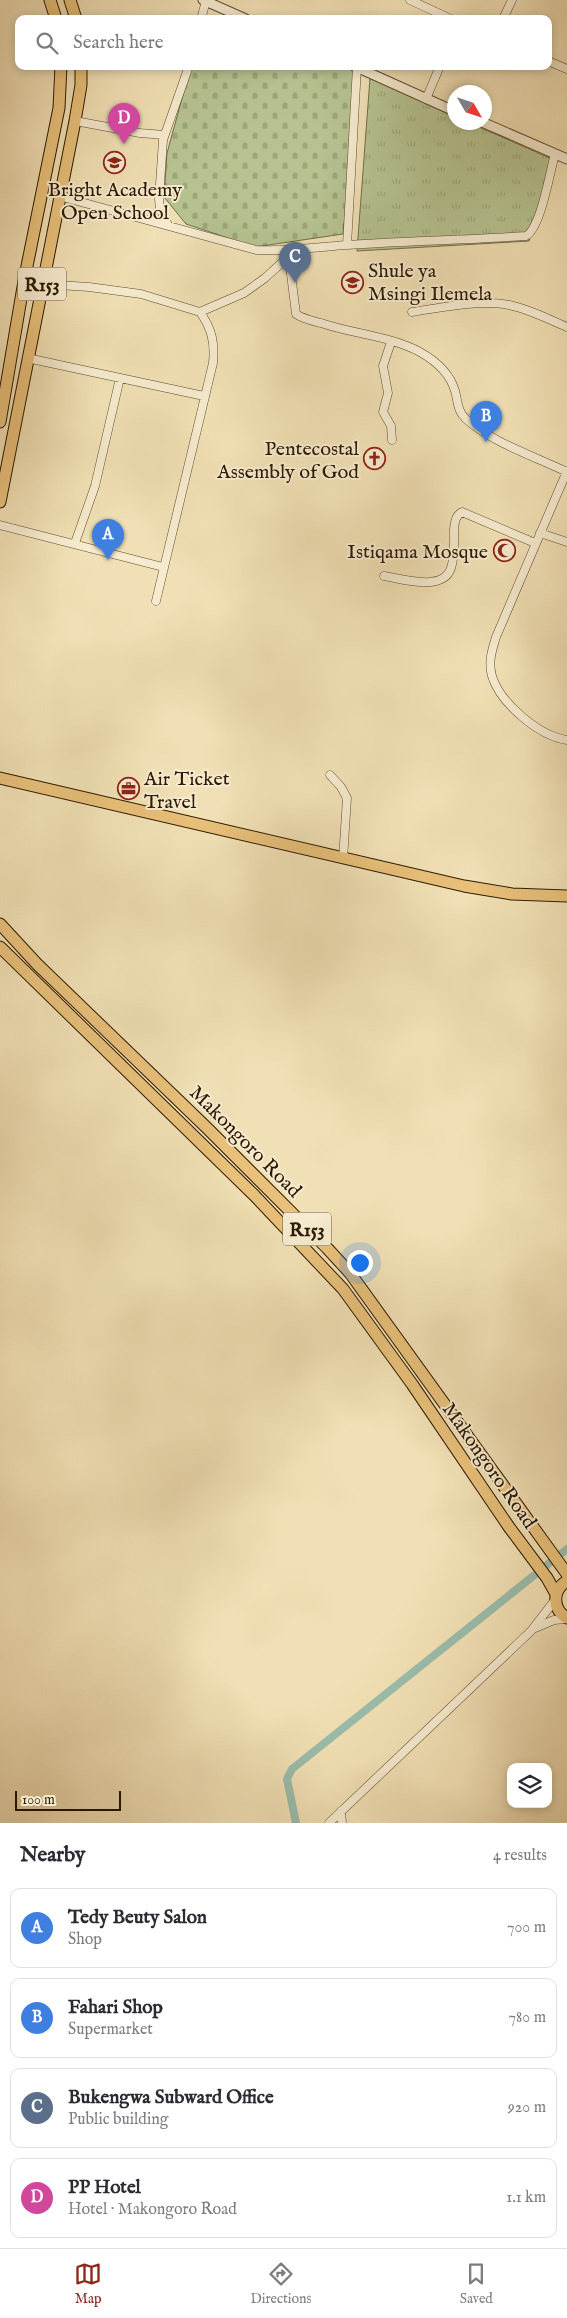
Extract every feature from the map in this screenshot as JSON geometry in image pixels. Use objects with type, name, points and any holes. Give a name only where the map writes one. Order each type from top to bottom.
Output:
[{"type":"main road","points":[[50,0],[55,15]]},
{"type":"main road","points":[[70,0],[75,15]]},
{"type":"main road","name":"R153","points":[[0,422],[4,378],[60,108],[61,70]]},
{"type":"main road","name":"R153","points":[[0,502],[81,85],[81,70]]},
{"type":"main road","points":[[0,778],[464,886],[512,894],[567,896]]},
{"type":"main road","name":"Makongoro Road","points":[[0,924],[37,964],[207,1128],[344,1267],[567,1574]]},
{"type":"main road","name":"Makongoro Road","points":[[0,947],[247,1188],[343,1289],[400,1368],[509,1527],[547,1578],[556,1597],[559,1612],[567,1619]]},
{"type":"main road","points":[[556,1597],[558,1588],[567,1581]]},
{"type":"street","points":[[410,0],[442,15]]},
{"type":"street","points":[[505,15],[512,0]]},
{"type":"street","points":[[202,15],[204,1],[237,15]]},
{"type":"street","points":[[552,63],[567,69]]},
{"type":"street","points":[[168,225],[160,209],[159,199],[164,135],[188,70]]},
{"type":"street","points":[[347,244],[356,70]]},
{"type":"street","points":[[363,70],[447,108]]},
{"type":"street","points":[[426,99],[438,70]]},
{"type":"street","points":[[74,121],[140,133],[164,135]]},
{"type":"street","points":[[492,126],[567,159]]},
{"type":"street","points":[[59,196],[168,225],[248,249],[288,254],[347,244],[454,241],[526,236],[532,232],[537,221],[555,154]]},
{"type":"street","points":[[200,312],[244,293],[265,278],[288,254]]},
{"type":"street","points":[[288,254],[296,314],[326,325],[390,342],[419,352],[441,367],[454,389],[458,410],[472,424],[567,472],[496,637],[490,664],[492,675],[501,694],[522,716],[546,733],[567,740]]},
{"type":"street","points":[[42,284],[89,287],[141,294],[200,312],[210,326],[214,345],[213,364],[156,601]]},
{"type":"street","points":[[412,312],[476,304],[507,304],[527,310],[567,327]]},
{"type":"street","points":[[390,342],[383,366],[388,394],[383,412],[391,426],[392,440]]},
{"type":"street","points":[[27,358],[204,396]]},
{"type":"street","points":[[74,543],[95,486],[120,378]]},
{"type":"street","points":[[384,576],[430,582],[443,578],[449,573],[452,565],[455,521],[462,512],[535,543]]},
{"type":"street","points":[[0,525],[163,567]]},
{"type":"street","points":[[540,533],[567,542]]},
{"type":"street","points":[[330,775],[341,787],[347,798],[343,858]]},
{"type":"street","points":[[328,1823],[531,1631],[556,1597]]},
{"type":"street","points":[[531,1631],[545,1623],[567,1619]]},
{"type":"street","points":[[342,1811],[342,1823]]},
{"type":"green space","points":[[190,70],[360,70],[343,234],[255,247],[186,224],[164,197],[167,153]]},
{"type":"green space","points":[[370,78],[447,113],[447,130],[486,130],[552,159],[529,241],[357,251]]},
{"type":"waterway","points":[[296,1823],[287,1779],[292,1769],[567,1549]]},
{"type":"place","name":"PP Hotel","points":[[124,144]]},
{"type":"place","name":"Bright Academy Open School","points":[[115,163]]},
{"type":"place","name":"Shule ya Msingi Ilemela","points":[[352,282]]},
{"type":"place","name":"Bukengwa Subward Office","points":[[295,283]]},
{"type":"place","name":"Fahari Shop","points":[[486,442]]},
{"type":"place","name":"Pentecostal Assembly of God","points":[[375,459]]},
{"type":"place","name":"Istiqama Mosque","points":[[504,551]]},
{"type":"place","name":"Tedy Beuty Salon","points":[[108,560]]},
{"type":"place","name":"Air Ticket Travel","points":[[128,789]]}]
